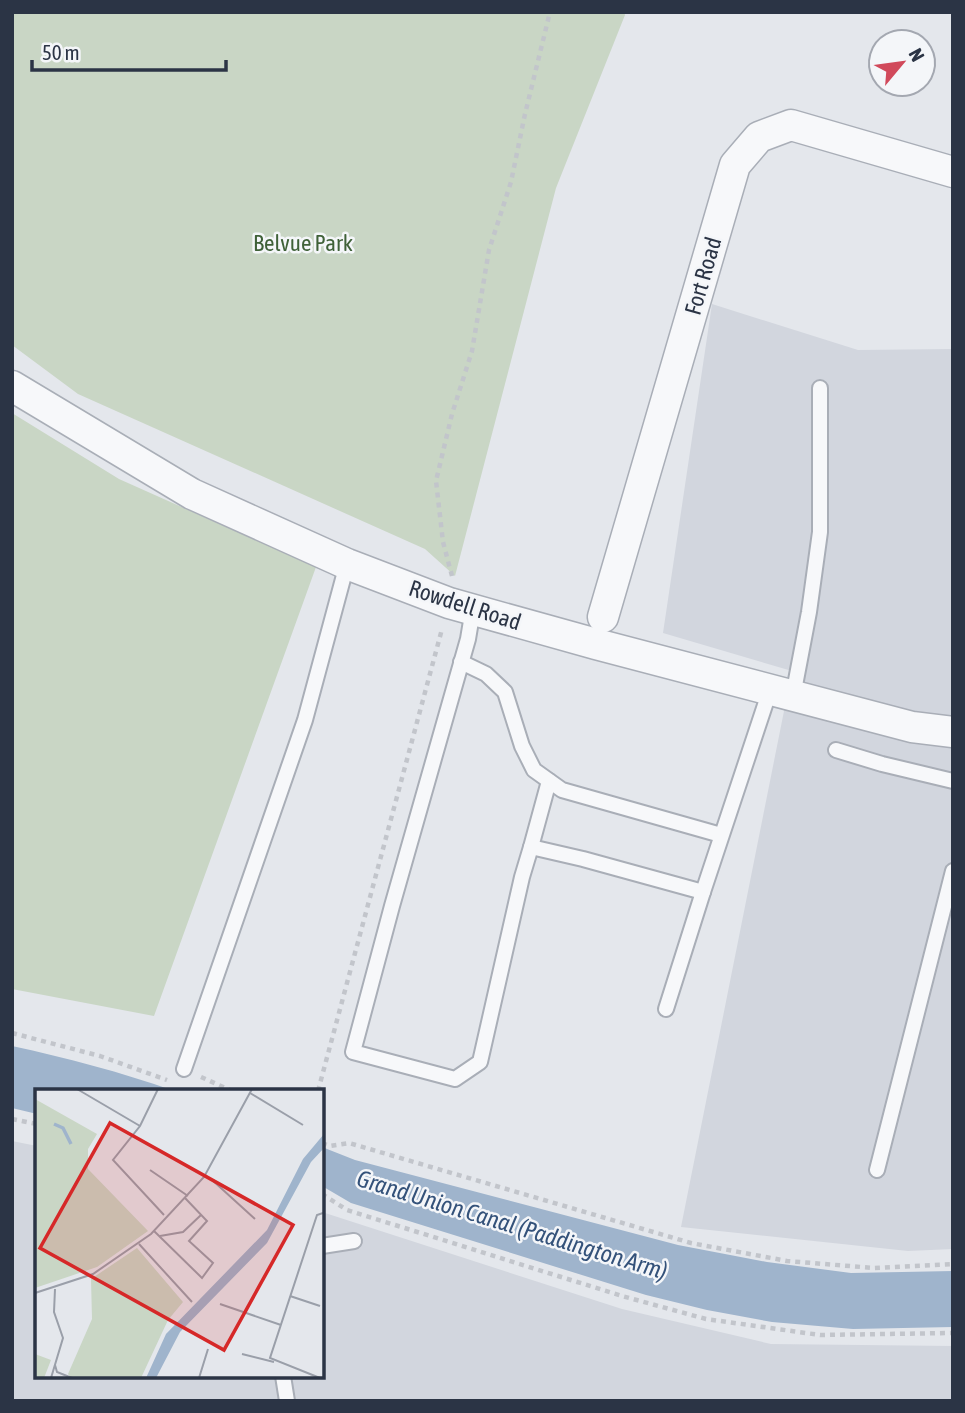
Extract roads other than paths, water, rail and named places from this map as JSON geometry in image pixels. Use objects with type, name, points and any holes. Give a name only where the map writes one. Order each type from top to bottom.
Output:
[{"type":"street","name":"Fort Road","points":[[603,617],[736,164],[759,136],[791,125],[953,172]]},
{"type":"street","name":"Rowdell Road","points":[[12,386],[192,494],[347,564],[449,603],[912,727],[953,732]]},
{"type":"lane","points":[[666,1009],[721,835],[781,693],[809,612],[820,532],[820,388]]},
{"type":"lane","points":[[184,1069],[305,720],[347,564]]},
{"type":"lane","points":[[473,609],[468,639],[353,1052],[455,1079],[480,1062],[522,877],[549,781]]},
{"type":"lane","points":[[461,662],[486,674],[505,692],[522,746],[534,770],[562,790],[721,835]]},
{"type":"lane","points":[[836,750],[953,782]]},
{"type":"lane","points":[[531,848],[583,859],[704,892]]},
{"type":"lane","points":[[877,1171],[953,871]]},
{"type":"lane","points":[[324,1246],[354,1241]]},
{"type":"lane","points":[[283,1378],[288,1401]]},
{"type":"water","points":[[12,1046],[94,1066],[168,1089],[35,1089],[35,1114],[12,1108]]},
{"type":"water","name":"Grand Union Canal (Paddington Arm)","points":[[324,1148],[355,1160],[678,1245],[767,1262],[851,1273],[953,1271],[953,1327],[853,1329],[772,1322],[707,1310],[646,1295],[351,1203],[324,1187]]},
{"type":"park label","name":"Belvue Park","points":[[303,243]]}]
